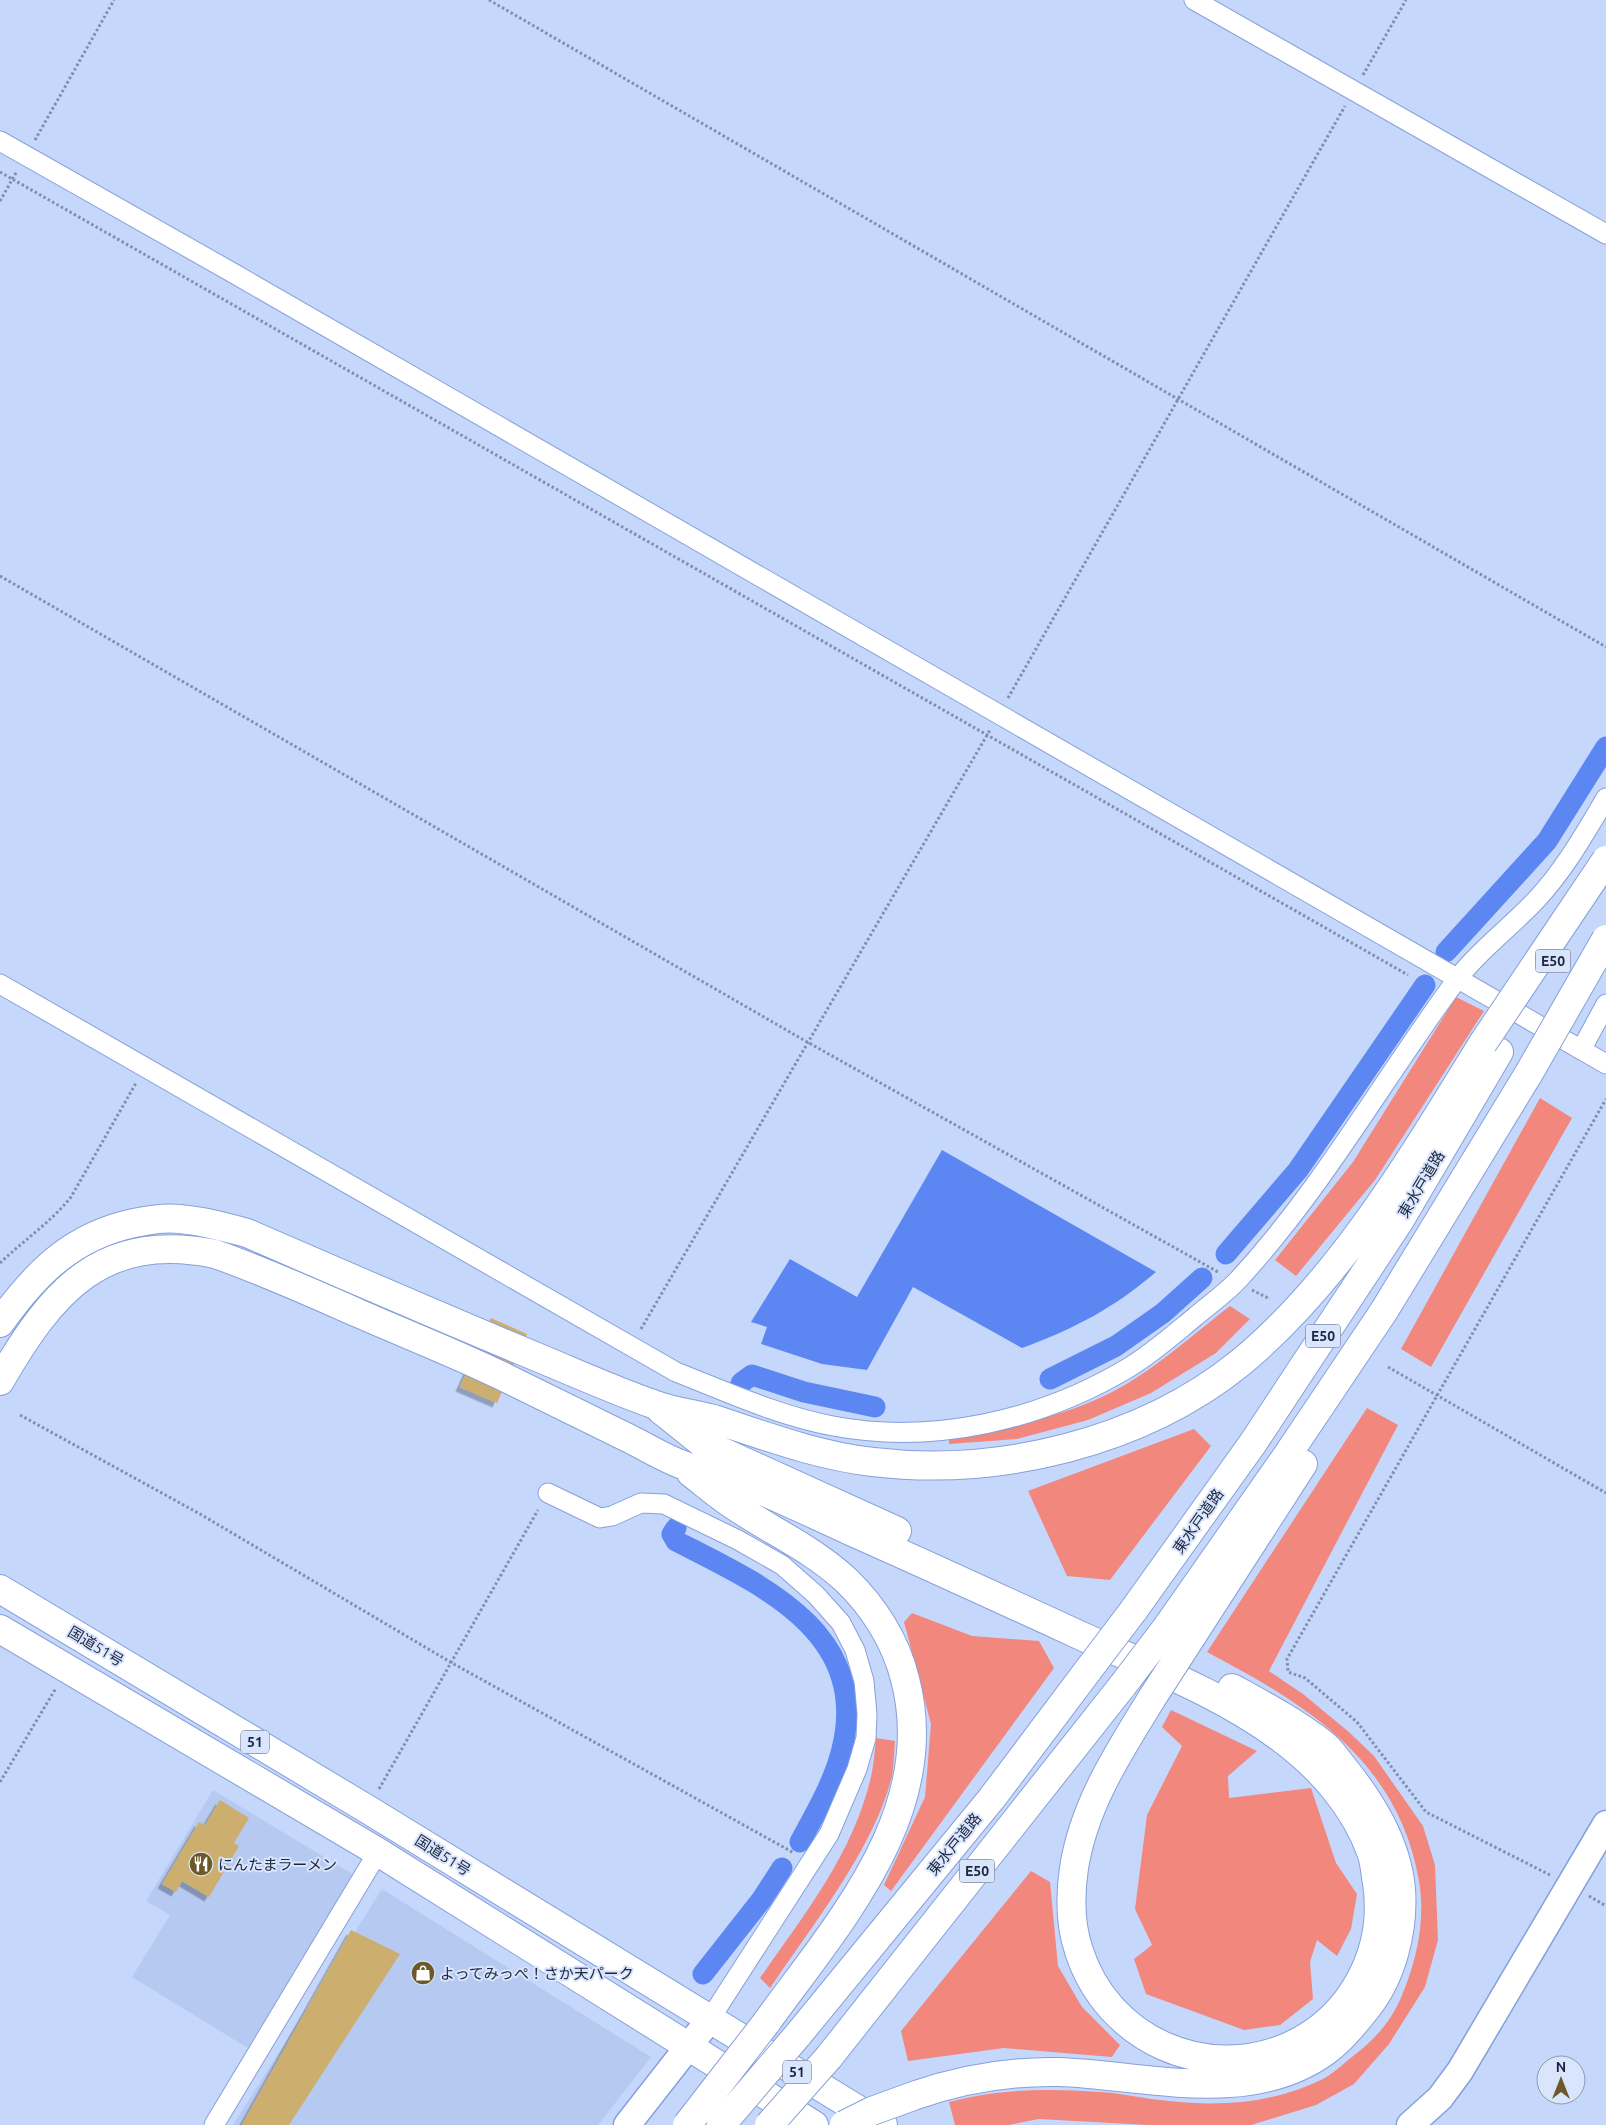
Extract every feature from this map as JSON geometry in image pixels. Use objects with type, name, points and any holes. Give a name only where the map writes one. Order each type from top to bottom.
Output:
[{"type":"highway","points":[[0,1322],[26,1288],[52,1262],[85,1239],[115,1227],[146,1220],[178,1218],[211,1223],[247,1233],[498,1341],[656,1406],[713,1419],[816,1451],[871,1462],[923,1466],[976,1465],[1024,1458],[1072,1446],[1153,1416],[1193,1395],[1238,1364],[1274,1332],[1315,1289],[1376,1209],[1429,1131],[1491,1048],[1606,860]]},
{"type":"highway","name":"東水戸道路","points":[[720,2125],[797,2036],[992,1798],[1133,1612],[1253,1443],[1400,1220],[1491,1048],[1606,869]]},
{"type":"highway","name":"E50","points":[[769,2125],[829,2057],[1123,1685],[1286,1458],[1430,1238],[1606,939]]},
{"type":"highway","points":[[0,1381],[33,1329],[56,1300],[78,1278],[106,1261],[134,1252],[160,1248],[192,1249],[240,1262],[488,1369],[681,1465],[738,1481],[1185,1684],[1238,1711],[1282,1739],[1323,1776],[1351,1812],[1373,1856],[1380,1906],[1373,1954],[1359,1982],[1334,2016],[1298,2042],[1271,2054],[1251,2060],[1221,2060],[1194,2057],[1164,2047],[1138,2031],[1118,2014],[1103,1997],[1089,1976],[1079,1951],[1072,1926],[1073,1870],[1080,1839],[1090,1809],[1109,1767],[1152,1698],[1192,1636],[1302,1466],[1394,1316],[1430,1238]]},
{"type":"highway","points":[[656,1406],[701,1442],[1076,1612],[1198,1670],[1277,1712],[1325,1745],[1376,1813],[1391,1846],[1400,1873],[1403,1910],[1394,1958],[1375,1998],[1346,2034],[1326,2051],[1302,2065],[1277,2075],[1211,2084],[1060,2072],[1020,2073],[964,2081],[916,2095],[872,2111],[844,2125]]},
{"type":"highway","points":[[681,1465],[730,1503],[794,1540],[830,1566],[861,1595],[880,1621],[898,1656],[910,1699],[912,1724],[910,1772],[896,1820],[871,1874],[852,1904],[766,2023],[687,2125]]},
{"type":"highway","name":"国道51号","points":[[0,1589],[367,1809],[884,2125]]},
{"type":"highway","name":"51","points":[[0,1629],[378,1852],[814,2125]]},
{"type":"street","points":[[1194,0],[1606,234]]},
{"type":"street","points":[[0,140],[1606,1064]]},
{"type":"street","points":[[0,984],[676,1372],[788,1414],[834,1426],[886,1431],[960,1428],[1010,1419],[1051,1406],[1129,1368],[1165,1342],[1236,1282],[1325,1173],[1457,979],[1538,898],[1571,856],[1606,798]]},
{"type":"street","points":[[1581,1050],[1606,1004]]},
{"type":"street","points":[[548,1493],[600,1518],[612,1516],[642,1503],[664,1504],[738,1540],[782,1565],[816,1595],[841,1623],[855,1650],[864,1681],[867,1714],[866,1738],[857,1769],[830,1834],[710,2019],[627,2125]]},
{"type":"street","points":[[1410,2125],[1440,2098],[1460,2072],[1606,1824]]},
{"type":"street","points":[[214,2125],[378,1852]]},
{"type":"path","points":[[0,201],[114,0]]},
{"type":"path","points":[[489,0],[1606,647]]},
{"type":"path","points":[[630,1347],[809,1043],[999,714],[1406,0]]},
{"type":"path","points":[[0,172],[1408,975]]},
{"type":"path","points":[[0,576],[809,1043],[1236,1282]]},
{"type":"path","points":[[0,1263],[28,1236],[58,1214],[70,1197],[144,1067]]},
{"type":"path","points":[[1571,1886],[1426,1812],[1358,1722],[1305,1678],[1288,1672],[1287,1659],[1606,1098]]},
{"type":"path","points":[[1388,1368],[1606,1493]]},
{"type":"path","points":[[20,1415],[200,1514],[452,1663],[812,1863]]},
{"type":"path","points":[[367,1809],[548,1493]]},
{"type":"path","points":[[0,1782],[67,1669]]},
{"type":"shaded area","points":[[1456,997],[1484,1011],[1375,1180],[1296,1276],[1275,1260],[1353,1162]]},
{"type":"shaded area","points":[[1540,1098],[1572,1118],[1431,1367],[1401,1349]]},
{"type":"shaded area","points":[[1230,1306],[1250,1319],[1216,1353],[1151,1393],[1088,1420],[1017,1439],[949,1444],[949,1439],[1004,1428],[1058,1414],[1112,1392],[1165,1358]]},
{"type":"shaded area","points":[[1367,1408],[1398,1425],[1269,1671],[1303,1694],[1350,1733],[1374,1756],[1423,1826],[1435,1865],[1438,1940],[1425,1987],[1389,2044],[1354,2084],[1316,2105],[1251,2125],[1148,2125],[1039,2119],[1009,2125],[955,2125],[949,2102],[1004,2092],[1041,2090],[1079,2091],[1189,2103],[1228,2103],[1285,2094],[1321,2080],[1335,2071],[1371,2041],[1385,2026],[1396,2009],[1415,1957],[1420,1927],[1421,1896],[1408,1839],[1391,1802],[1369,1769],[1343,1741],[1279,1693],[1207,1652]]},
{"type":"shaded area","points":[[1194,1429],[1211,1446],[1110,1580],[1067,1576],[1028,1491]]},
{"type":"shaded area","points":[[912,1613],[972,1636],[1039,1641],[1054,1668],[891,1891],[884,1885],[925,1797],[931,1724],[904,1622]]},
{"type":"shaded area","points":[[1171,1710],[1257,1751],[1228,1776],[1229,1798],[1311,1788],[1336,1863],[1357,1894],[1351,1929],[1337,1956],[1317,1940],[1310,1962],[1313,1999],[1280,2025],[1244,2030],[1146,1994],[1134,1959],[1152,1945],[1135,1909],[1147,1815],[1182,1746],[1162,1727]]},
{"type":"shaded area","points":[[876,1738],[895,1741],[892,1776],[884,1803],[872,1830],[840,1886],[770,1988],[760,1978],[811,1906],[841,1855],[854,1828],[872,1772]]},
{"type":"shaded area","points":[[213,1790],[354,1875],[248,2048],[132,1977],[170,1915],[146,1901]]},
{"type":"shaded area","points":[[1031,1871],[1050,1882],[1058,1966],[1082,2007],[1120,2045],[1112,2057],[1004,2048],[908,2061],[901,2031]]},
{"type":"shaded area","name":"よってみっぺ！さか天パーク","points":[[382,1889],[651,2057],[598,2125],[233,2125]]},
{"type":"water","points":[[942,1150],[1156,1272],[1109,1307],[1076,1325],[1022,1348],[913,1287],[867,1370],[822,1364],[761,1344],[767,1327],[751,1322],[790,1259],[857,1297]]},
{"type":"building","points":[[491,1318],[527,1334],[497,1403],[460,1387]]},
{"type":"building","name":"にんたまラーメン","points":[[220,1800],[249,1818],[234,1843],[239,1846],[209,1897],[182,1881],[176,1892],[162,1884],[199,1822],[205,1825]]},
{"type":"building","points":[[351,1930],[400,1954],[289,2125],[242,2124]]},
{"type":"waterway","points":[[1446,952],[1547,841],[1606,747]]},
{"type":"waterway","points":[[1226,1254],[1298,1170],[1425,985]]},
{"type":"waterway","points":[[1050,1379],[1116,1346],[1163,1313],[1202,1278]]},
{"type":"waterway","points":[[741,1383],[752,1375],[804,1392],[875,1407]]},
{"type":"waterway","points":[[676,1528],[672,1534],[676,1541],[741,1575],[773,1595],[801,1617],[824,1643],[840,1673],[847,1708],[842,1749],[829,1785],[800,1842]]},
{"type":"waterway","points":[[703,1974],[762,1899],[782,1868]]},
{"type":"place","name":"にんたまラーメン","points":[[201,1864]]},
{"type":"place","name":"よってみっぺ！さか天パーク","points":[[423,1973]]}]
